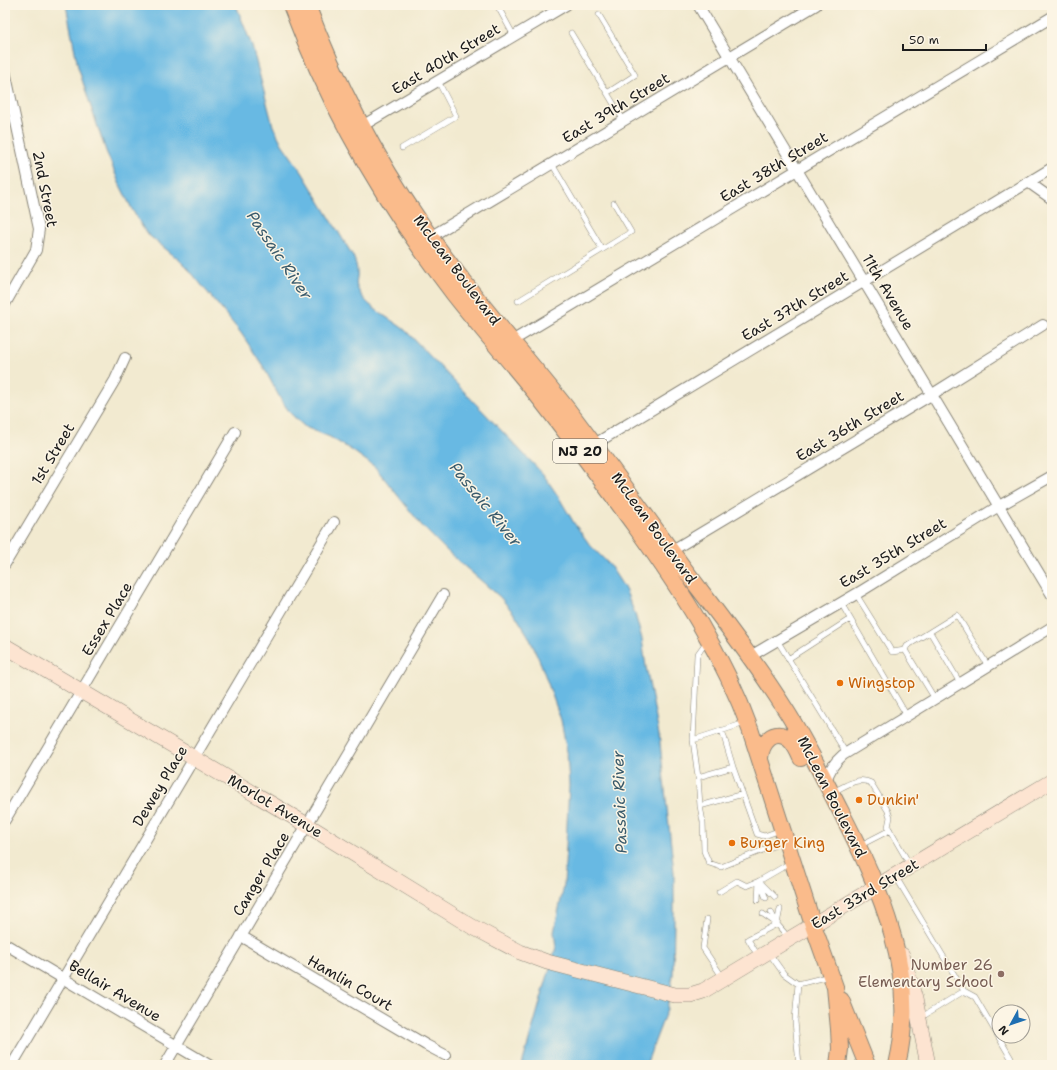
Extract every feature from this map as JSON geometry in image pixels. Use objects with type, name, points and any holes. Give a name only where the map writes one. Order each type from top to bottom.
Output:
[{"type":"main road","name":"McLean Boulevard","points":[[291,5],[318,70],[346,127],[364,161],[408,230],[455,296],[533,390],[586,459],[664,568],[709,639],[728,675],[740,701],[760,758],[833,981],[840,1029],[838,1065]]},
{"type":"main road","name":"McLean Boulevard","points":[[307,5],[332,64],[362,126],[397,187],[430,237],[467,286],[569,412],[749,657],[788,714],[859,847],[877,886],[893,935],[900,962],[904,996],[902,1039],[897,1065]]},
{"type":"main road","name":"Morlot Avenue","points":[[5,646],[307,825],[471,926],[520,952],[546,962],[675,995]]},
{"type":"main road","points":[[760,758],[760,750],[767,739],[778,735],[785,736],[791,740],[839,830],[877,886]]},
{"type":"main road","name":"East 33rd Street","points":[[675,995],[684,996],[696,994],[724,979],[1052,781]]},
{"type":"main road","points":[[893,935],[910,980],[928,1065]]},
{"type":"main road","points":[[833,981],[867,1065]]},
{"type":"street","name":"East 40th Street","points":[[362,126],[566,5]]},
{"type":"street","name":"11th Avenue","points":[[698,5],[1052,595]]},
{"type":"street","name":"East 39th Street","points":[[430,237],[816,5]]},
{"type":"street","name":"East 38th Street","points":[[512,341],[1052,17]]},
{"type":"street","name":"2nd Street","points":[[5,72],[39,229],[39,239],[35,254],[5,304]]},
{"type":"street","name":"East 37th Street","points":[[593,445],[1052,168]]},
{"type":"street","points":[[1028,182],[1052,199]]},
{"type":"street","name":"East 36th Street","points":[[671,551],[932,395],[1043,325]]},
{"type":"street","name":"1st Street","points":[[5,564],[115,380],[125,358]]},
{"type":"street","name":"Essex Place","points":[[5,820],[235,432]]},
{"type":"street","name":"East 35th Street","points":[[749,657],[856,594],[998,506],[1052,476]]},
{"type":"street","name":"Dewey Place","points":[[12,1065],[334,522]]},
{"type":"street","name":"Canger Place","points":[[165,1065],[443,595]]},
{"type":"street","points":[[828,788],[828,774],[832,767],[846,753],[1052,627]]},
{"type":"street","name":"Hamlin Court","points":[[241,936],[445,1055]]},
{"type":"street","name":"Bellair Avenue","points":[[5,944],[209,1065]]},
{"type":"lane","points":[[497,5],[514,36]]},
{"type":"lane","points":[[599,15],[635,75],[607,93]]},
{"type":"lane","points":[[571,33],[624,121]]},
{"type":"lane","points":[[402,148],[456,116],[438,81]]},
{"type":"lane","points":[[552,164],[602,249]]},
{"type":"lane","points":[[518,301],[631,232],[614,203]]},
{"type":"lane","points":[[856,594],[892,652],[905,650],[907,646],[957,615],[988,666]]},
{"type":"lane","points":[[840,603],[907,716]]},
{"type":"lane","points":[[788,659],[850,619]]},
{"type":"lane","points":[[930,632],[960,683]]},
{"type":"lane","points":[[709,639],[697,655],[693,740],[703,822],[704,850],[709,863],[721,867],[784,835]]},
{"type":"lane","points":[[777,640],[846,753]]},
{"type":"lane","points":[[905,650],[934,699]]},
{"type":"lane","points":[[693,740],[747,722]]},
{"type":"lane","points":[[722,730],[757,834],[764,836],[784,835]]},
{"type":"lane","points":[[698,777],[733,766]]},
{"type":"lane","points":[[828,788],[860,781],[871,784],[888,811],[890,817],[888,827],[910,866]]},
{"type":"lane","points":[[700,806],[743,794]]},
{"type":"lane","points":[[859,847],[890,830]]},
{"type":"lane","points":[[719,892],[737,881],[747,886],[759,881],[793,861]]},
{"type":"lane","points":[[895,876],[964,991],[976,997],[1015,1065]]},
{"type":"lane","points":[[759,881],[775,897]]},
{"type":"lane","points":[[759,881],[766,898]]},
{"type":"lane","points":[[758,900],[759,881]]},
{"type":"lane","points":[[780,909],[776,924],[748,939],[784,974],[798,984],[833,981]]},
{"type":"lane","points":[[771,912],[776,924]]},
{"type":"lane","points":[[763,914],[776,924],[790,939]]},
{"type":"lane","points":[[707,919],[703,948],[724,979]]},
{"type":"lane","points":[[798,984],[795,1021],[799,1065]]},
{"type":"lane","points":[[919,1019],[964,991]]},
{"type":"water","name":"Passaic River","points":[[66,5],[236,5],[252,46],[273,126],[282,144],[302,172],[353,256],[357,270],[356,285],[361,294],[372,307],[406,331],[543,474],[574,523],[590,545],[609,564],[625,589],[635,614],[642,639],[659,734],[674,873],[673,975],[667,1009],[646,1065],[522,1065],[556,947],[554,932],[564,885],[569,785],[567,752],[561,720],[541,664],[529,637],[516,616],[500,597],[448,552],[423,527],[375,467],[330,437],[305,427],[291,414],[281,400],[263,366],[241,333],[190,271],[178,259],[146,233],[120,185],[106,151],[78,67]]},
{"type":"place","name":"Wingstop","points":[[840,683]]},
{"type":"place","name":"Dunkin'","points":[[859,800]]},
{"type":"place","name":"Burger King","points":[[732,843]]},
{"type":"place","name":"Number 26 Elementary School","points":[[1001,974]]}]
